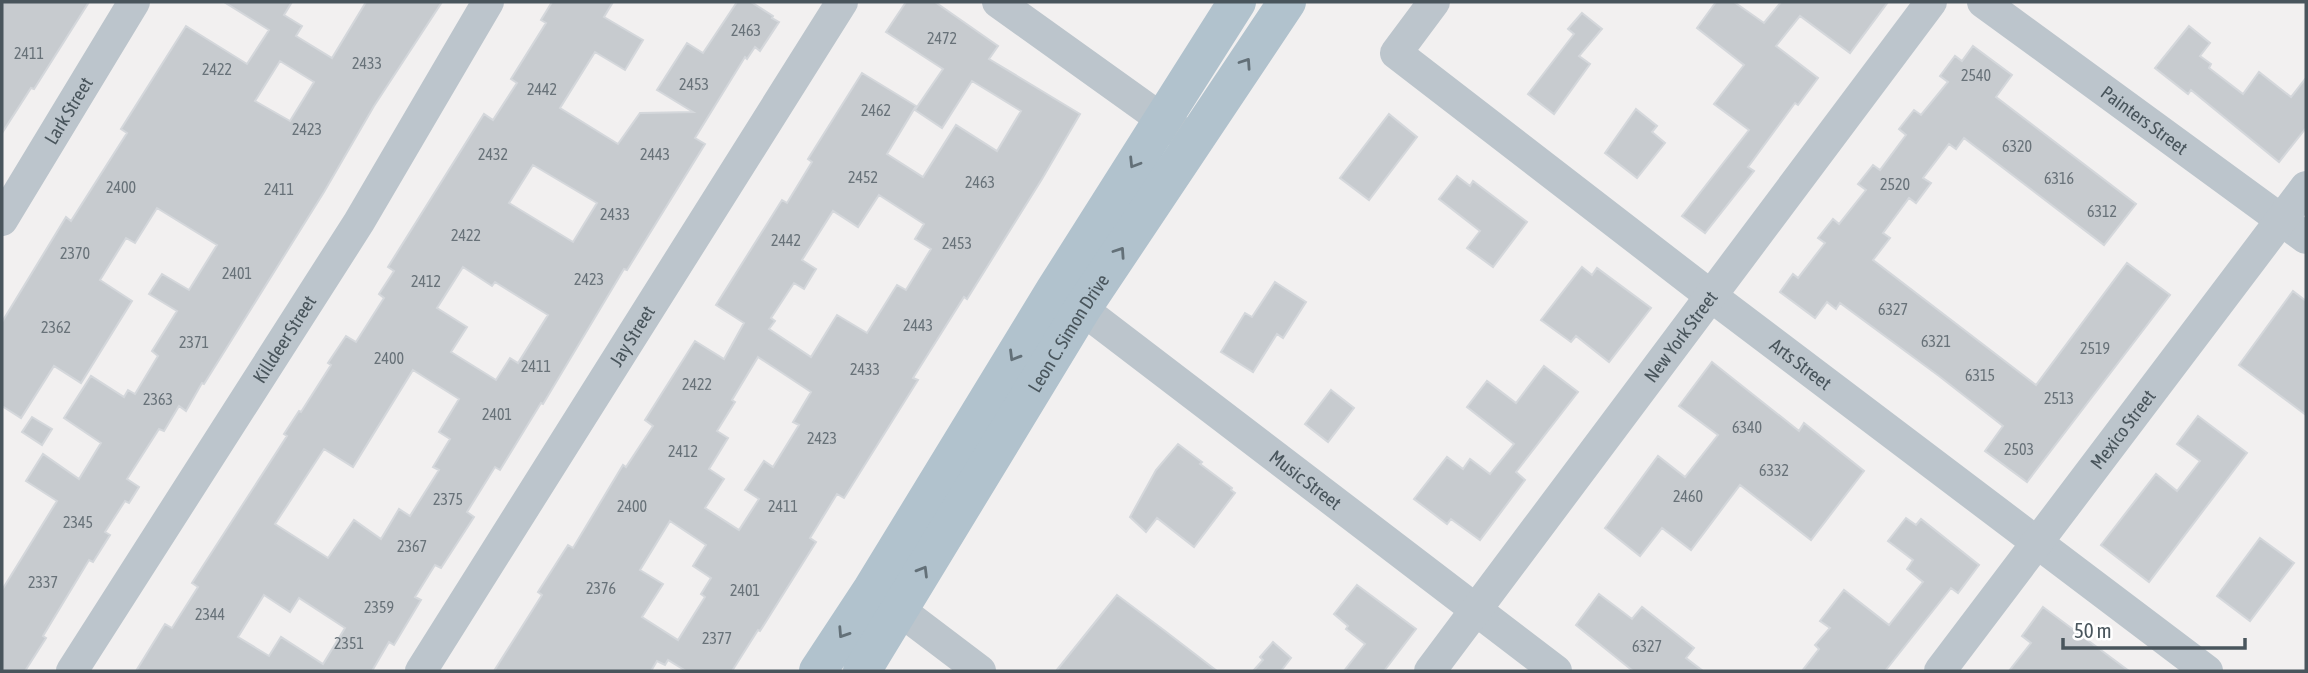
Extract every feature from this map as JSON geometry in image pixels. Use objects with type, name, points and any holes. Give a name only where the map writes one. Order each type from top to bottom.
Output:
[{"type":"main road","name":"Leon C. Simon Drive","points":[[818,671],[886,600],[1068,300],[1162,119],[1237,2]]},
{"type":"main road","name":"Leon C. Simon Drive","points":[[1068,300],[1193,142],[1287,2]]},
{"type":"main road","name":"Leon C. Simon Drive","points":[[862,671],[886,600]]},
{"type":"street","name":"Lark Street","points":[[2,220],[134,2]]},
{"type":"street","name":"Killdeer Street","points":[[72,671],[359,222],[488,2]]},
{"type":"street","name":"Jay Street","points":[[421,671],[842,2]]},
{"type":"street","points":[[998,2],[1193,142]]},
{"type":"street","name":"Arts Street","points":[[1434,2],[1396,53],[1711,296],[2207,671]]},
{"type":"street","name":"New York Street","points":[[1430,671],[1931,2]]},
{"type":"street","name":"Painters Street","points":[[1983,2],[2294,228]]},
{"type":"street","name":"Mexico Street","points":[[1940,671],[2038,542],[2294,228],[2306,187]]},
{"type":"street","name":"Music Street","points":[[1068,300],[1556,671]]},
{"type":"street","points":[[886,600],[980,671]]},
{"type":"building","points":[[2,2],[89,2],[34,89],[31,88],[2,133]]},
{"type":"building","points":[[224,2],[292,2],[284,15],[302,26],[296,36],[332,58],[366,2],[442,2],[374,106],[324,192],[204,384],[202,383],[186,411],[179,406],[164,431],[159,429],[127,479],[139,487],[129,503],[125,501],[105,532],[110,535],[93,562],[89,560],[25,671],[2,671],[2,590],[57,501],[26,481],[43,454],[79,479],[101,443],[64,418],[91,376],[124,397],[128,390],[135,394],[158,356],[152,351],[177,311],[149,294],[162,274],[189,290],[217,245],[157,208],[135,243],[126,238],[100,280],[132,301],[81,383],[54,366],[21,418],[2,406],[2,322],[66,217],[71,221],[127,133],[121,129],[186,26],[247,64],[269,30]],"holes":[[[280,61],[314,82],[290,121],[255,101]]]},
{"type":"building","points":[[552,2],[613,2],[604,17],[643,40],[625,70],[595,52],[560,108],[618,144],[640,113],[693,112],[657,90],[687,43],[703,53],[737,2],[751,2],[779,22],[760,51],[755,47],[747,59],[745,57],[695,138],[705,144],[627,270],[624,269],[543,404],[541,403],[500,470],[495,467],[467,512],[474,517],[441,568],[435,565],[415,597],[421,600],[394,645],[389,642],[372,671],[136,671],[165,624],[172,628],[198,587],[192,583],[287,436],[284,434],[331,365],[328,363],[346,336],[356,342],[384,298],[379,294],[394,271],[388,267],[484,114],[493,120],[517,83],[511,79],[546,23],[541,20]],"holes":[[[533,165],[597,203],[573,242],[509,203]],[[463,267],[492,286],[495,282],[548,315],[518,363],[510,358],[496,380],[451,352],[467,327],[437,308]],[[413,370],[459,399],[439,432],[450,439],[433,467],[439,470],[410,516],[399,509],[381,539],[354,520],[328,558],[275,524],[324,449],[353,467]],[[264,595],[290,612],[299,598],[345,628],[323,664],[281,637],[269,656],[238,637]]]},
{"type":"building","points":[[906,2],[935,2],[998,46],[989,59],[1080,114],[967,299],[964,297],[913,378],[918,380],[844,498],[837,494],[810,538],[816,542],[732,671],[686,671],[668,660],[665,665],[657,661],[651,671],[494,671],[542,595],[538,592],[568,545],[573,548],[623,465],[626,467],[653,426],[645,420],[695,341],[724,359],[744,323],[716,305],[782,200],[787,203],[812,162],[808,159],[862,73],[916,106],[887,154],[923,177],[956,125],[997,151],[1021,111],[972,81],[942,128],[915,110],[943,69],[886,32]],"holes":[[[879,195],[924,224],[915,239],[931,249],[906,290],[897,285],[867,333],[837,315],[811,357],[769,329],[775,321],[771,318],[794,283],[804,289],[816,269],[802,260],[833,211],[858,227]],[[758,357],[811,392],[793,422],[799,425],[773,467],[764,461],[745,490],[759,499],[739,530],[705,508],[724,479],[709,469],[728,438],[717,431],[735,402],[732,400]],[[670,521],[706,545],[693,566],[711,578],[701,594],[705,597],[678,640],[642,617],[663,584],[640,570]]]},
{"type":"building","points":[[1716,2],[1734,2],[1764,23],[1781,2],[1888,2],[1850,53],[1800,16],[1776,46],[1818,78],[1798,105],[1795,103],[1748,167],[1754,171],[1705,233],[1682,216],[1749,130],[1714,104],[1744,65],[1697,28]]},
{"type":"building","points":[[1582,13],[1602,29],[1579,56],[1590,64],[1554,114],[1528,94],[1574,34],[1568,29]]},
{"type":"building","points":[[2189,26],[2210,43],[2200,56],[2211,64],[2209,68],[2243,94],[2259,72],[2291,97],[2306,78],[2306,128],[2279,162],[2191,90],[2188,94],[2155,68]]},
{"type":"building","points":[[1973,46],[2012,75],[1996,97],[2136,204],[2104,245],[1964,138],[1956,149],[1949,144],[1923,178],[1931,183],[1916,203],[1909,198],[1883,233],[1890,238],[1873,260],[2036,385],[2127,263],[2170,295],[2027,482],[1985,451],[2003,426],[1939,376],[1840,303],[1836,309],[1827,302],[1815,318],[1780,292],[1793,274],[1798,278],[1825,243],[1818,238],[1833,219],[1839,224],[1866,190],[1858,184],[1873,165],[1880,170],[1906,135],[1899,129],[1914,110],[1921,115],[1948,82],[1940,76],[1955,56],[1962,61]]},
{"type":"building","points":[[1636,109],[1657,126],[1652,132],[1665,143],[1637,178],[1605,153]]},
{"type":"building","points":[[1389,114],[1417,137],[1369,200],[1340,178]]},
{"type":"building","points":[[1457,176],[1470,186],[1473,181],[1527,222],[1493,267],[1467,248],[1480,231],[1439,199]]},
{"type":"building","points":[[1582,267],[1592,275],[1597,268],[1651,308],[1609,362],[1576,336],[1571,342],[1541,320]]},
{"type":"building","points":[[1275,282],[1306,302],[1283,338],[1277,334],[1253,372],[1221,352],[1245,313],[1252,317]]},
{"type":"building","points":[[2293,291],[2306,301],[2306,415],[2239,365]]},
{"type":"building","points":[[1712,362],[1799,431],[1804,423],[1864,471],[1811,540],[1740,485],[1691,550],[1662,528],[1640,556],[1605,528],[1658,456],[1685,477],[1718,435],[1679,406]]},
{"type":"building","points":[[1544,366],[1578,392],[1516,472],[1525,480],[1480,540],[1451,519],[1447,524],[1414,499],[1447,457],[1463,469],[1470,459],[1490,474],[1514,444],[1467,407],[1487,381],[1516,403]]},
{"type":"building","points":[[1331,390],[1354,408],[1328,442],[1305,424]]},
{"type":"building","points":[[2198,416],[2247,453],[2149,582],[2101,545],[2156,474],[2177,491],[2200,461],[2177,444]]},
{"type":"building","points":[[32,417],[52,429],[42,445],[22,432]]},
{"type":"building","points":[[1178,444],[1235,493],[1194,547],[1157,518],[1146,532],[1130,517],[1156,470]]},
{"type":"building","points":[[1906,518],[1916,525],[1921,519],[1979,565],[1958,593],[1951,588],[1885,671],[1802,671],[1819,649],[1815,645],[1830,628],[1820,621],[1844,590],[1889,625],[1923,582],[1907,569],[1913,560],[1888,541]]},
{"type":"building","points":[[2260,538],[2294,563],[2250,621],[2217,596]]},
{"type":"building","points":[[1357,585],[1416,629],[1384,671],[1344,671],[1365,644],[1346,629],[1348,626],[1334,614]]},
{"type":"building","points":[[1599,594],[1632,619],[1642,607],[1694,648],[1686,658],[1703,671],[1633,671],[1576,625]]},
{"type":"building","points":[[1117,595],[1165,631],[1217,671],[1056,671]]},
{"type":"building","points":[[2043,607],[2129,671],[2009,671],[2031,643],[2022,636]]},
{"type":"building","points":[[1273,642],[1291,658],[1281,671],[1253,671],[1263,660],[1260,657]]}]
